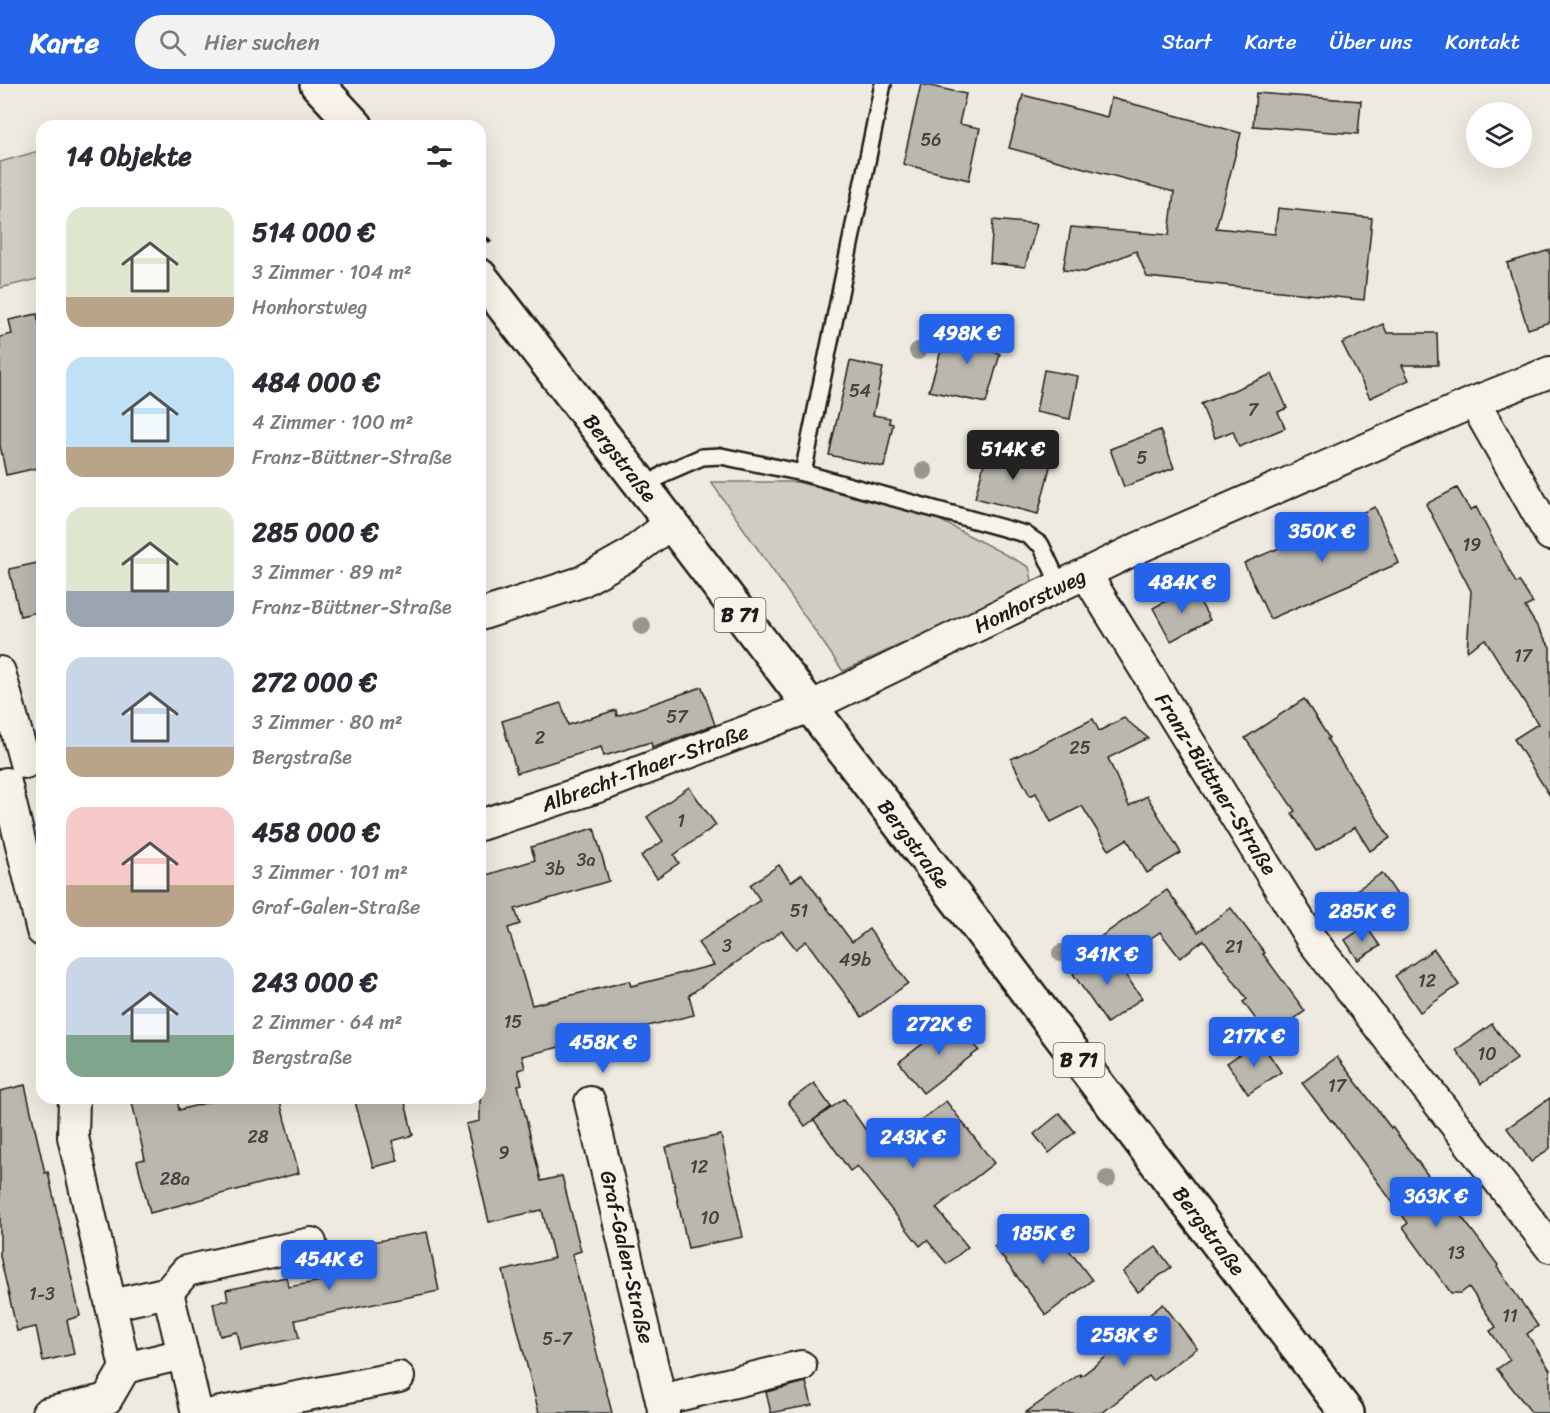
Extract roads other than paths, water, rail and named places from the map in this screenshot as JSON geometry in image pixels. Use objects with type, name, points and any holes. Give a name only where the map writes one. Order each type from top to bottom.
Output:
[{"type":"main road","points":[[317,84],[350,120]]},
{"type":"main road","name":"Bergstraße","points":[[486,284],[671,523],[1347,1413]]},
{"type":"street","name":"Honhorstweg","points":[[810,707],[1148,544],[1474,402],[1550,372]]},
{"type":"street","points":[[1474,402],[1550,536]]},
{"type":"street","points":[[486,613],[581,582],[629,555],[671,523]]},
{"type":"street","name":"Franz-Büttner-Straße","points":[[1073,580],[1311,939],[1550,1247]]},
{"type":"street","points":[[0,672],[36,891]]},
{"type":"street","name":"Albrecht-Thaer-Straße","points":[[486,823],[604,785],[810,707]]},
{"type":"street","name":"Graf-Galen-Straße","points":[[590,1102],[663,1407]]},
{"type":"street","points":[[47,1413],[107,1399],[125,1368],[72,1137],[74,1104]]},
{"type":"street","points":[[111,1305],[168,1292],[186,1270],[311,1243]]},
{"type":"street","points":[[168,1292],[197,1413]]},
{"type":"street","points":[[125,1368],[183,1354]]},
{"type":"street","points":[[663,1407],[801,1366]]},
{"type":"street","points":[[216,1413],[399,1377]]},
{"type":"lane","points":[[803,473],[883,84]]},
{"type":"lane","points":[[644,489],[666,473],[702,457],[721,456],[803,473],[1026,534],[1041,545],[1073,580]]}]
